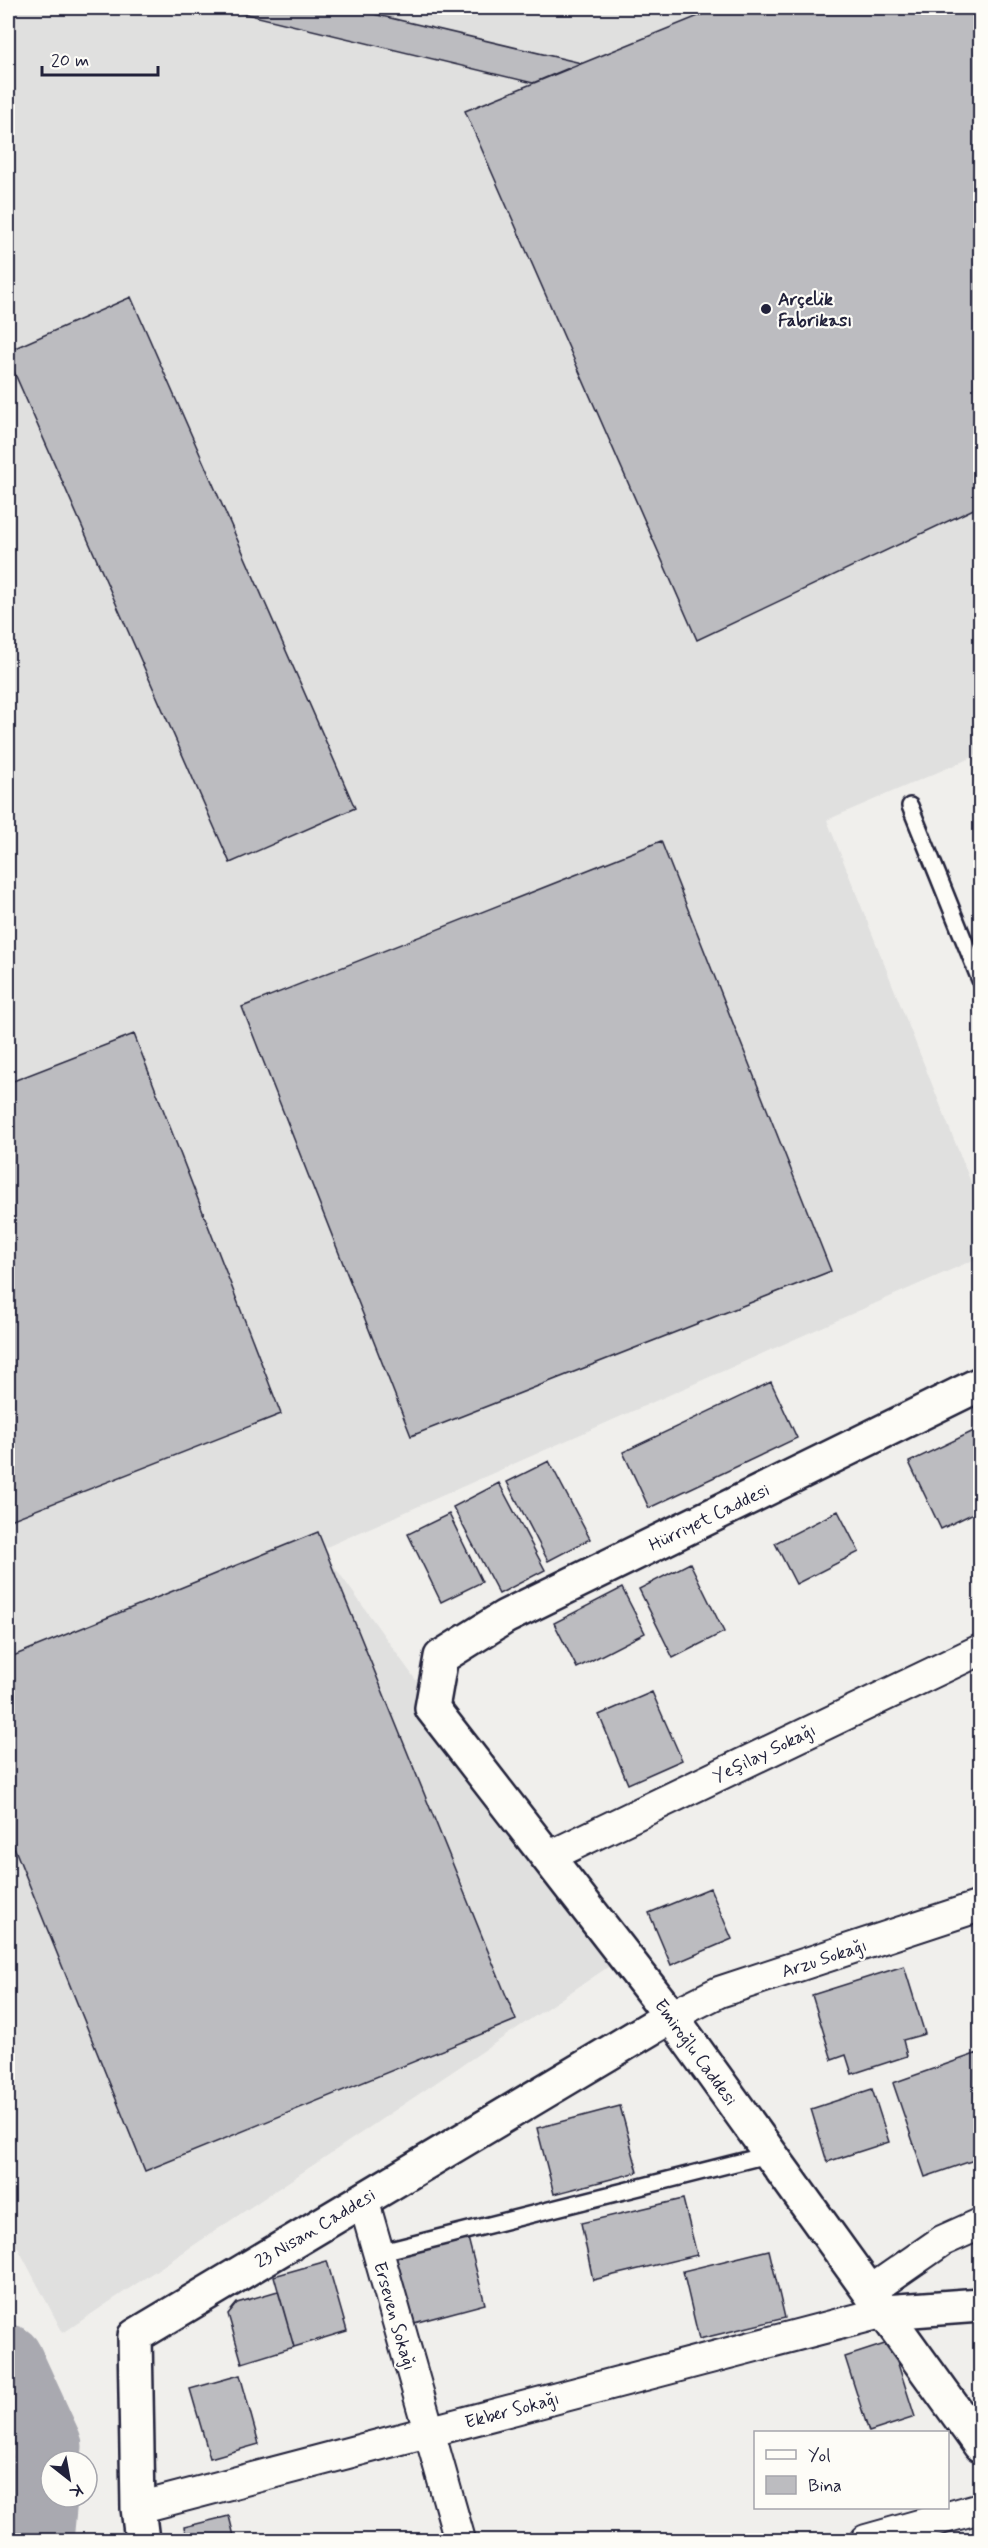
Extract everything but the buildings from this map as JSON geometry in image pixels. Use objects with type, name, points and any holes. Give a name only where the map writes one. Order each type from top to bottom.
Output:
[{"type":"street","name":"Hürriyet Caddesi","points":[[441,1657],[506,1617],[981,1384]]},
{"type":"street","name":"Yeşilay Sokağı","points":[[548,1857],[981,1650]]},
{"type":"street","name":"Emiroğlu Caddesi","points":[[441,1657],[432,1708],[671,2016],[981,2445]]},
{"type":"street","name":"Arzu Sokağı","points":[[671,2016],[719,1992],[981,1906]]},
{"type":"street","name":"23 Nisan Caddesi","points":[[142,2541],[138,2508],[135,2336],[671,2016]]},
{"type":"street","name":"Erseven Sokağı","points":[[363,2199],[460,2541]]},
{"type":"street","name":"Ekber Sokağı","points":[[138,2508],[428,2433],[878,2302],[942,2241],[981,2224]]},
{"type":"street","points":[[878,2302],[981,2305]]},
{"type":"street","points":[[866,2541],[952,2529],[981,2508]]},
{"type":"lane","points":[[910,806],[981,980]]},
{"type":"lane","points":[[378,2253],[771,2154]]},
{"type":"shaded area","points":[[8,8],[980,8],[980,754],[827,820],[980,1205],[980,1257],[322,1549],[617,1961],[63,2333],[8,2229]]},
{"type":"waterway","points":[[8,2359],[48,2446],[39,2540]]},
{"type":"place","name":"Arçelik Fabrikası","points":[[766,309]]}]
